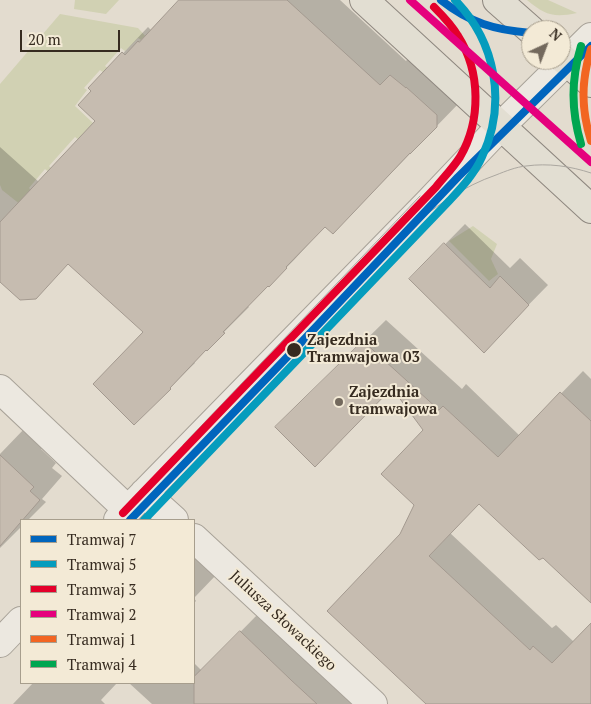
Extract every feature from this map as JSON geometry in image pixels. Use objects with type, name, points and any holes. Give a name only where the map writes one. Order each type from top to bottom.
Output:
[{"type":"main road","points":[[364,0],[591,209]]},
{"type":"main road","points":[[497,0],[521,21]]},
{"type":"main road","points":[[571,66],[591,82]]},
{"type":"street","points":[[571,52],[591,36]]},
{"type":"street","points":[[130,508],[428,203],[553,70]]},
{"type":"street","points":[[0,390],[130,508],[170,519]]},
{"type":"street","name":"Juliusza Słowackiego","points":[[195,539],[373,704]]},
{"type":"street","points":[[0,643],[20,622]]},
{"type":"green space","points":[[75,0],[119,0],[106,14],[74,9]]},
{"type":"green space","points":[[527,0],[548,0],[577,13],[550,14]]},
{"type":"green space","points":[[60,14],[138,28],[149,40],[146,43],[138,38],[125,51],[121,48],[105,66],[109,69],[105,74],[100,70],[84,88],[87,90],[75,106],[93,123],[79,140],[75,137],[49,166],[53,170],[50,173],[45,169],[29,188],[32,191],[21,205],[2,190],[0,185],[0,84]]},
{"type":"green space","points":[[473,226],[497,244],[491,259],[498,274],[489,281],[449,241]]},
{"type":"building","points":[[179,0],[287,0],[380,85],[390,75],[406,87],[437,115],[437,127],[333,234],[325,227],[269,287],[223,332],[225,333],[206,350],[171,389],[134,425],[93,384],[143,332],[68,264],[36,299],[20,300],[0,282],[0,222],[95,121],[78,105],[91,91],[88,88],[122,52],[125,55],[139,42]]},
{"type":"building","points":[[444,243],[490,288],[500,276],[529,305],[484,353],[409,279]]},
{"type":"building","points":[[363,341],[439,410],[443,406],[498,457],[560,392],[591,421],[591,603],[543,558],[539,560],[479,504],[429,556],[530,650],[533,646],[552,663],[591,623],[591,704],[426,704],[327,611],[400,534],[414,505],[381,474],[423,430],[392,388],[315,467],[275,427]]},
{"type":"building","points":[[0,455],[34,487],[30,491],[40,500],[23,519],[20,519],[20,523],[0,546]]},
{"type":"building","points":[[240,631],[317,704],[194,704],[195,676]]},
{"type":"tram line","name":"2","points":[[410,0],[591,162]]},
{"type":"tram line","name":"7","points":[[441,0],[462,14],[483,24],[521,32]]},
{"type":"tram line","name":"5","points":[[145,519],[450,200],[476,169],[490,136],[494,116],[493,74],[488,54],[480,35],[469,17],[455,0]]},
{"type":"tram line","name":"3","points":[[123,513],[436,187],[460,157],[467,143],[475,112],[476,96],[474,81],[466,50],[450,24],[434,7]]},
{"type":"tram line","name":"4","points":[[581,46],[574,83],[575,119],[581,144]]},
{"type":"tram line","name":"7","points":[[131,519],[458,177],[591,46]]},
{"type":"tram line","name":"1","points":[[591,49],[584,84],[585,118],[591,141]]},
{"type":"tram line","points":[[411,227],[462,190],[484,179],[515,168],[551,165],[591,173]]},
{"type":"tram line","points":[[183,445],[420,196]]},
{"type":"place","name":"Zajezdnia Tramwajowa 03","points":[[294,350]]},
{"type":"place","name":"Zajezdnia tramwajowa","points":[[339,402]]}]
